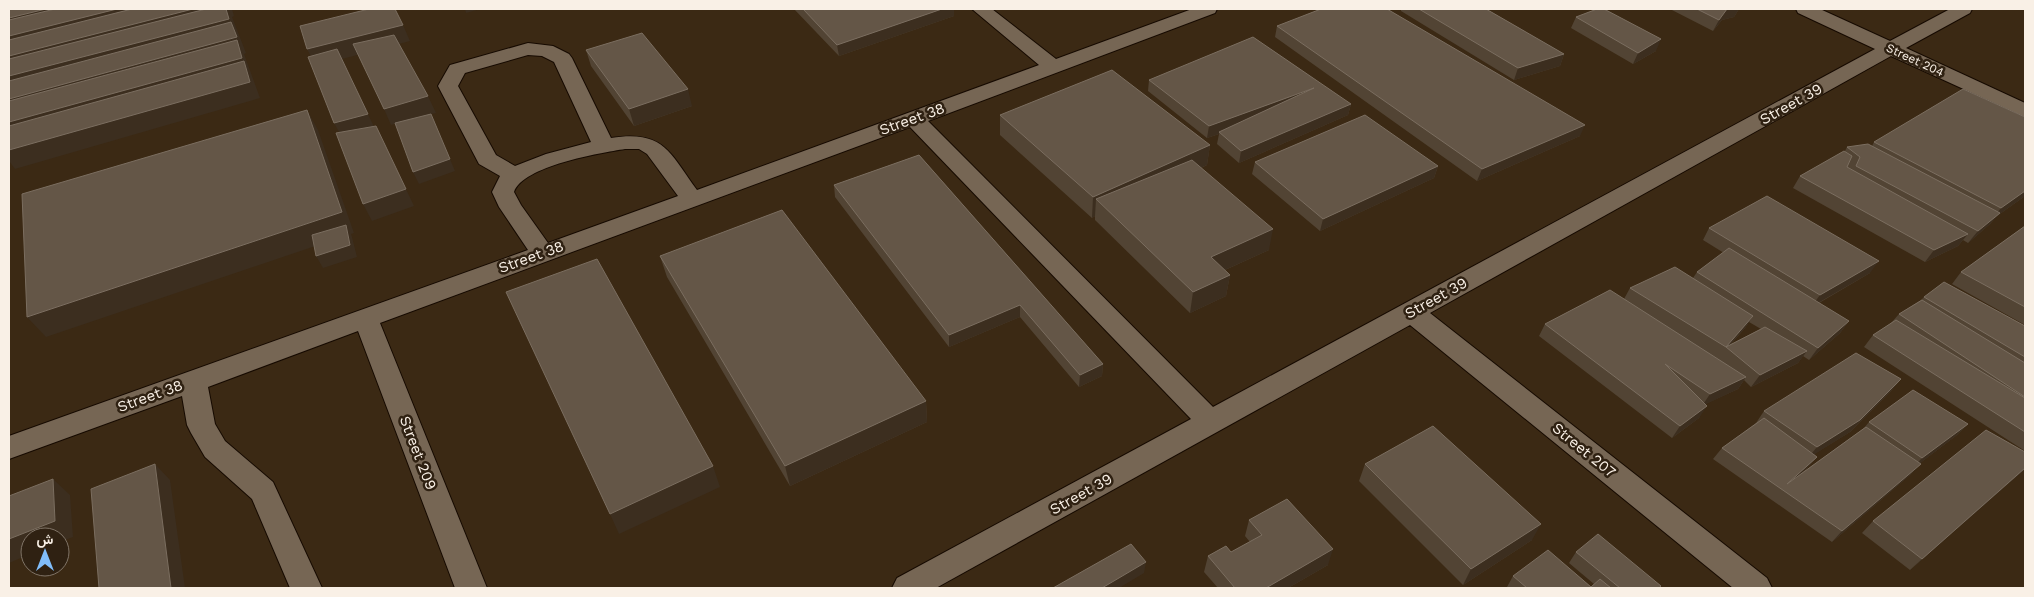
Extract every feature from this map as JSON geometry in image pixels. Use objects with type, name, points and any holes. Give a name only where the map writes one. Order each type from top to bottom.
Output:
[{"type":"street","points":[[981,9],[1053,67]]},
{"type":"street","name":"Street 38","points":[[9,448],[914,119],[1208,9]]},
{"type":"street","name":"Street 204","points":[[1805,9],[2025,111]]},
{"type":"street","name":"Street 39","points":[[908,588],[1963,9]]},
{"type":"street","points":[[514,175],[488,159],[465,118],[448,86],[457,69],[476,62],[528,49],[546,50],[562,58],[604,146]]},
{"type":"street","points":[[914,119],[1210,422]]},
{"type":"street","points":[[542,253],[510,207],[502,192],[506,182],[514,175],[564,156],[604,146],[635,142],[651,145],[692,199]]},
{"type":"street","name":"Street 207","points":[[1411,312],[1756,588]]},
{"type":"street","name":"Street 209","points":[[365,317],[471,588]]},
{"type":"street","points":[[193,380],[201,425],[214,449],[263,491],[306,588]]},
{"type":"shaded area","points":[[9,9],[2025,9],[2025,588],[9,588]]},
{"type":"building","points":[[9,9],[46,9],[9,18]]},
{"type":"building","points":[[55,9],[117,9],[9,36],[9,20]]},
{"type":"building","points":[[132,9],[193,9],[9,56],[9,40]]},
{"type":"building","points":[[206,9],[226,9],[229,19],[9,76],[9,59]]},
{"type":"building","points":[[369,9],[395,9],[403,25],[307,49],[300,26]]},
{"type":"building","points":[[803,9],[942,9],[837,45]]},
{"type":"building","points":[[1321,9],[1387,9],[1585,125],[1482,169],[1277,26]]},
{"type":"building","points":[[1419,9],[1486,9],[1564,54],[1518,68]]},
{"type":"building","points":[[1597,9],[1604,9],[1661,39],[1638,53],[1576,17]]},
{"type":"building","points":[[1697,9],[1727,9],[1719,20]]},
{"type":"building","points":[[231,22],[237,37],[9,99],[9,81]]},
{"type":"building","points":[[642,33],[688,89],[629,109],[586,50]]},
{"type":"building","points":[[394,35],[428,96],[384,109],[353,44]]},
{"type":"building","points":[[1253,37],[1351,104],[1241,151],[1219,132],[1314,88],[1209,126],[1149,80]]},
{"type":"building","points":[[237,40],[242,58],[9,122],[9,101]]},
{"type":"building","points":[[337,49],[368,114],[334,123],[308,57]]},
{"type":"building","points":[[244,61],[250,82],[9,150],[9,126]]},
{"type":"building","points":[[1112,70],[1210,145],[1093,197],[1000,115]]},
{"type":"building","points":[[1963,89],[2025,117],[2025,191],[2001,208],[1874,142]]},
{"type":"building","points":[[307,110],[342,212],[27,317],[22,194]]},
{"type":"building","points":[[431,114],[450,159],[413,172],[395,123]]},
{"type":"building","points":[[1365,115],[1438,166],[1323,219],[1255,162]]},
{"type":"building","points":[[376,126],[406,189],[363,204],[336,133]]},
{"type":"building","points":[[1868,144],[2000,213],[1978,231],[1856,166],[1860,157],[1847,147]]},
{"type":"building","points":[[1844,151],[1852,156],[1847,167],[1968,234],[1934,250],[1800,176]]},
{"type":"building","points":[[919,155],[1103,364],[1080,375],[1020,305],[949,335],[834,185]]},
{"type":"building","points":[[1192,160],[1273,229],[1211,257],[1230,275],[1193,292],[1096,199]]},
{"type":"building","points":[[1767,196],[1879,261],[1820,295],[1709,228]]},
{"type":"building","points":[[782,210],[926,401],[785,466],[660,256]]},
{"type":"building","points":[[346,225],[350,245],[316,256],[312,235]]},
{"type":"building","points":[[2025,226],[2025,307],[1961,272]]},
{"type":"building","points":[[1729,248],[1849,321],[1818,348],[1697,272]]},
{"type":"building","points":[[597,259],[713,466],[610,514],[506,292]]},
{"type":"building","points":[[1675,267],[1753,316],[1726,347],[1630,288]]},
{"type":"building","points":[[1944,282],[2025,326],[2025,357],[1924,297]]},
{"type":"building","points":[[1610,290],[1746,377],[1710,394],[1665,364],[1707,406],[1680,426],[1545,324]]},
{"type":"building","points":[[1922,300],[2025,363],[2025,397],[1899,314]]},
{"type":"building","points":[[1896,320],[2025,398],[2025,432],[1873,335]]},
{"type":"building","points":[[1765,327],[1807,351],[1760,375],[1726,347]]},
{"type":"building","points":[[1856,353],[1901,379],[1860,420],[1817,447],[1764,411]]},
{"type":"building","points":[[1913,390],[1968,424],[1922,458],[1869,422]]},
{"type":"building","points":[[1764,418],[1817,457],[1787,484],[1866,427],[1921,464],[1842,531],[1722,448]]},
{"type":"building","points":[[1433,426],[1541,524],[1471,569],[1365,464]]},
{"type":"building","points":[[1986,430],[2025,452],[2025,468],[1922,559],[1873,521]]},
{"type":"building","points":[[155,464],[171,588],[99,588],[91,489]]},
{"type":"building","points":[[53,479],[55,521],[40,527],[20,527],[20,535],[9,539],[9,496]]},
{"type":"building","points":[[1287,499],[1333,549],[1266,588],[1235,588],[1208,556],[1226,546],[1231,552],[1262,535],[1249,520]]},
{"type":"building","points":[[1598,534],[1661,586],[1659,588],[1620,588],[1576,552]]},
{"type":"building","points":[[1131,544],[1146,562],[1102,588],[1053,588]]},
{"type":"building","points":[[1548,550],[1591,587],[1600,579],[1611,588],[1527,588],[1513,576]]}]
